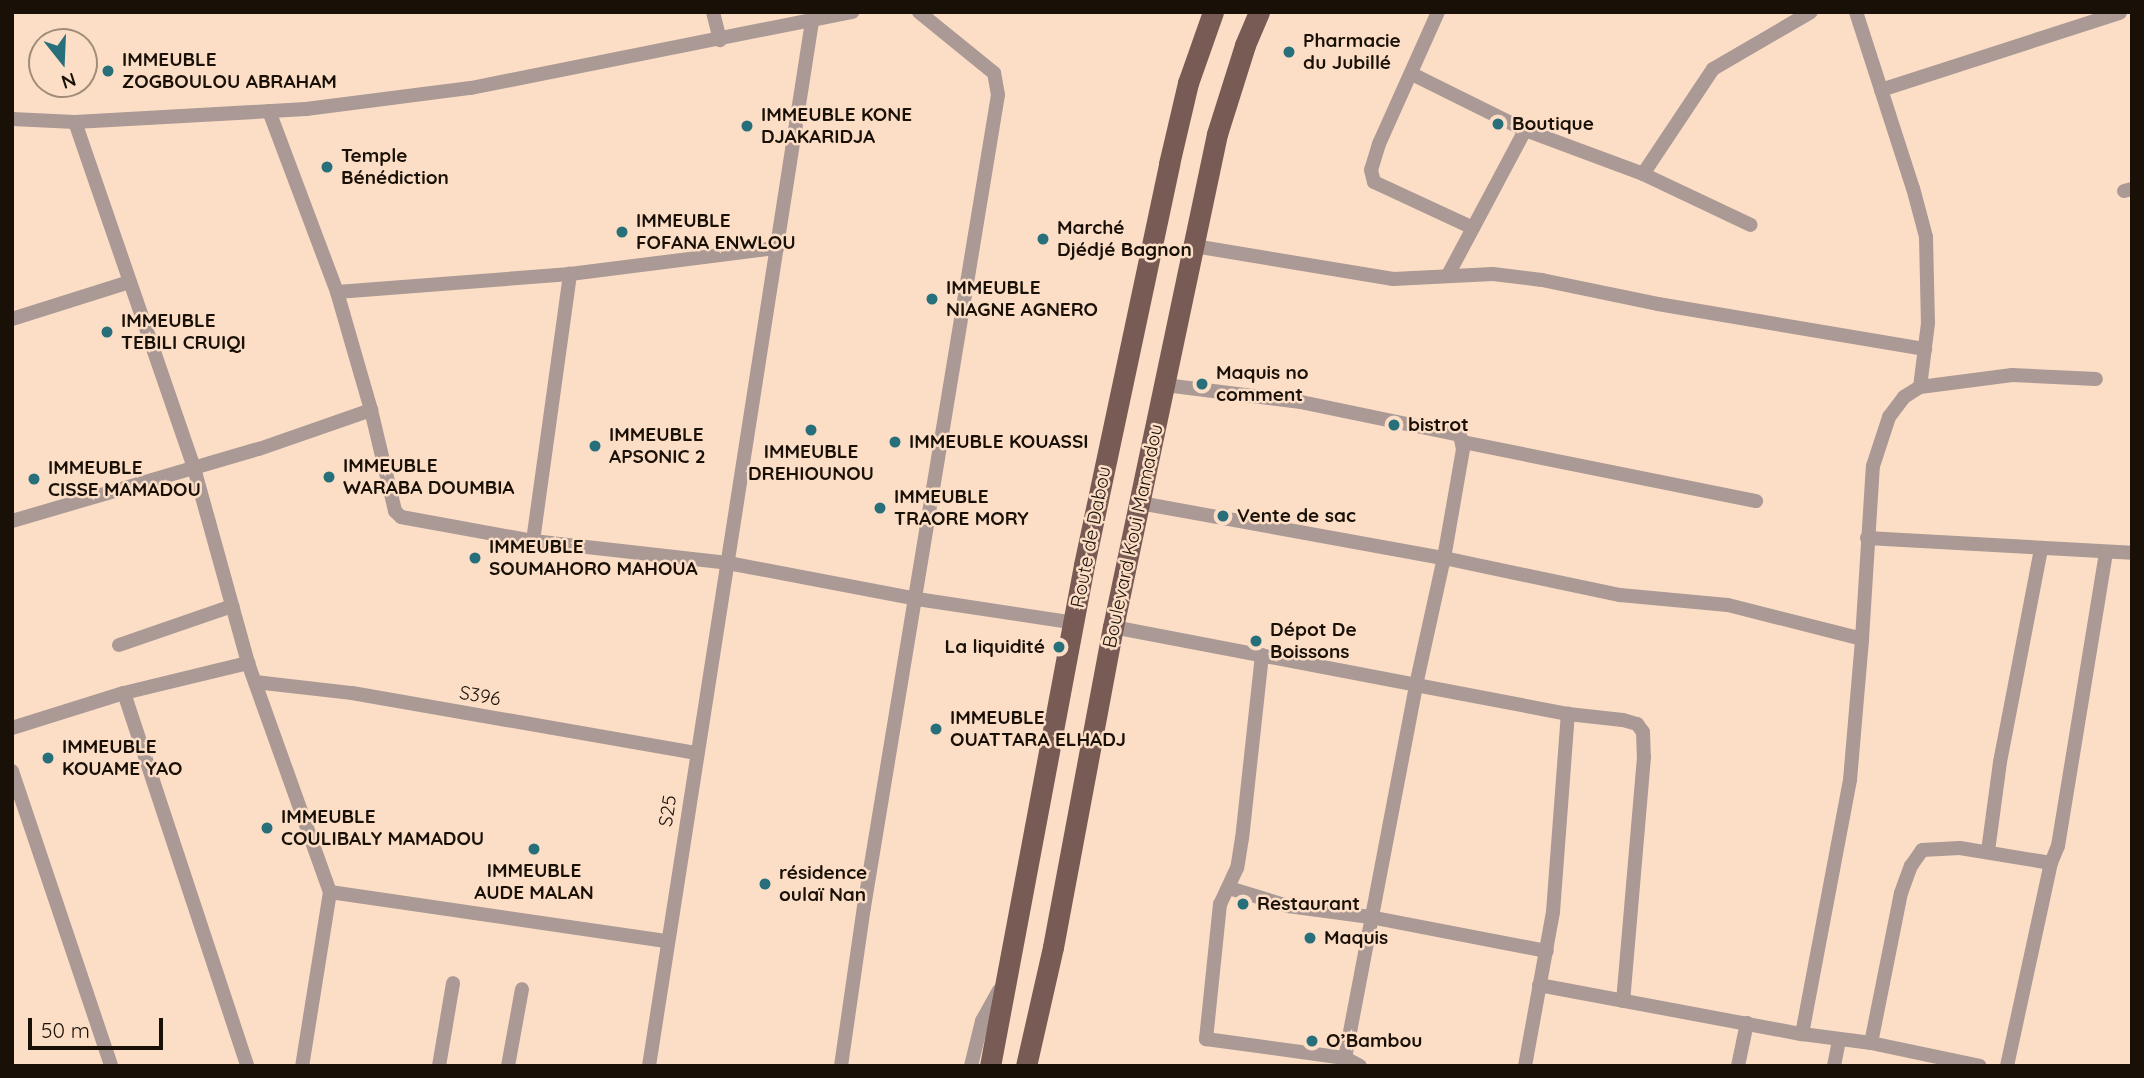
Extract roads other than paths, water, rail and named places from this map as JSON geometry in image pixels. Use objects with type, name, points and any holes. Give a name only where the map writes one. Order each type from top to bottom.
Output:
[{"type":"main road","name":"Route de Dabou","points":[[990,1066],[1075,622],[1169,164],[1188,83],[1213,12]]},
{"type":"main road","name":"Boulevard Koui Mamadou","points":[[1026,1066],[1053,947],[1113,626],[1217,134],[1245,45],[1259,12]]},
{"type":"street","points":[[713,12],[720,40]]},
{"type":"street","points":[[12,119],[75,122],[269,111],[471,88],[853,12]]},
{"type":"street","points":[[841,1066],[864,906],[917,599],[998,95],[994,72],[919,12]]},
{"type":"street","points":[[1438,12],[1379,144],[1371,170],[1374,182],[1473,228]]},
{"type":"street","points":[[1643,174],[1713,69],[1811,12]]},
{"type":"street","points":[[1856,12],[1926,237],[1928,323],[1920,387]]},
{"type":"street","points":[[1881,90],[2120,13]]},
{"type":"street","name":"S25","points":[[649,1066],[812,22]]},
{"type":"street","points":[[1412,74],[1525,130],[1643,174],[1751,225]]},
{"type":"street","points":[[269,111],[337,292],[371,410],[397,515],[533,541],[728,563],[917,599],[1075,622]]},
{"type":"street","points":[[75,122],[194,468],[248,663],[330,892],[302,1066]]},
{"type":"street","points":[[1448,275],[1525,130]]},
{"type":"street","points":[[1194,246],[1393,279],[1417,280],[1448,275],[1493,274],[1542,280],[1658,304],[1925,349]]},
{"type":"street","points":[[337,292],[570,274],[777,248]]},
{"type":"street","points":[[533,541],[570,274]]},
{"type":"street","points":[[12,319],[129,282]]},
{"type":"street","points":[[1802,1034],[1850,780],[1863,639],[1873,466],[1889,417],[1905,397],[1920,387],[2012,375],[2096,379]]},
{"type":"street","points":[[1165,385],[1301,402],[1460,435],[1463,442],[1444,558],[1370,917],[1345,1058]]},
{"type":"street","points":[[12,521],[194,468],[371,410]]},
{"type":"street","points":[[1463,442],[1756,501]]},
{"type":"street","points":[[1140,503],[1444,558],[1620,595],[1728,605],[1863,639]]},
{"type":"street","points":[[1867,537],[2132,553]]},
{"type":"street","points":[[1988,851],[2000,762],[2041,549]]},
{"type":"street","points":[[2007,1066],[2051,863],[2058,846],[2106,553]]},
{"type":"street","points":[[119,645],[232,606]]},
{"type":"street","points":[[1113,626],[1568,714],[1637,724],[1645,741],[1623,1000]]},
{"type":"street","points":[[1262,655],[1242,838],[1237,868],[1220,904],[1206,1039],[1345,1058],[1360,1066]]},
{"type":"street","points":[[12,728],[124,692],[248,663]]},
{"type":"street","name":"S396","points":[[256,682],[352,693],[697,754]]},
{"type":"street","points":[[124,692],[247,1066]]},
{"type":"street","points":[[1525,1066],[1547,951],[1555,890],[1568,714]]},
{"type":"street","points":[[12,771],[111,1066]]},
{"type":"street","points":[[1871,1044],[1901,893],[1922,850],[1938,848],[1988,851],[2051,863]]},
{"type":"street","points":[[1229,888],[1288,906],[1370,917],[1547,951]]},
{"type":"street","points":[[330,892],[667,941]]},
{"type":"street","points":[[971,1066],[982,1021],[1008,974]]},
{"type":"street","points":[[439,1066],[453,983]]},
{"type":"street","points":[[1539,985],[1980,1066]]},
{"type":"street","points":[[508,1066],[522,989]]},
{"type":"street","points":[[1738,1066],[1747,1023]]},
{"type":"street","points":[[1833,1066],[1839,1040]]},
{"type":"place","name":"Pharmacie du Jubillé","points":[[1289,52]]},
{"type":"place","name":"IMMEUBLE ZOGBOULOU ABRAHAM","points":[[108,71]]},
{"type":"place","name":"Boutique","points":[[1498,124]]},
{"type":"place","name":"IMMEUBLE KONE DJAKARIDJA","points":[[747,126]]},
{"type":"place","name":"Temple Bénédiction","points":[[327,167]]},
{"type":"place","name":"IMMEUBLE FOFANA ENWLOU","points":[[622,232]]},
{"type":"place","name":"Marché Djédjé Bagnon","points":[[1043,239]]},
{"type":"place","name":"IMMEUBLE NIAGNE AGNERO","points":[[932,299]]},
{"type":"place","name":"IMMEUBLE TEBILI CRUIQI","points":[[107,332]]},
{"type":"place","name":"Maquis no comment","points":[[1202,384]]},
{"type":"place","name":"bistrot","points":[[1394,425]]},
{"type":"place","name":"IMMEUBLE DREHIOUNOU","points":[[811,430]]},
{"type":"place","name":"IMMEUBLE KOUASSI","points":[[895,442]]},
{"type":"place","name":"IMMEUBLE APSONIC 2","points":[[595,446]]},
{"type":"place","name":"IMMEUBLE WARABA DOUMBIA","points":[[329,477]]},
{"type":"place","name":"IMMEUBLE CISSE MAMADOU","points":[[34,479]]},
{"type":"place","name":"IMMEUBLE TRAORE MORY","points":[[880,508]]},
{"type":"place","name":"Vente de sac","points":[[1223,516]]},
{"type":"place","name":"IMMEUBLE SOUMAHORO MAHOUA","points":[[475,558]]},
{"type":"place","name":"Dépot De Boissons","points":[[1256,641]]},
{"type":"place","name":"La liquidité","points":[[1059,647]]},
{"type":"place","name":"IMMEUBLE OUATTARA ELHADJ","points":[[936,729]]},
{"type":"place","name":"IMMEUBLE KOUAME YAO","points":[[48,758]]},
{"type":"place","name":"IMMEUBLE COULIBALY MAMADOU","points":[[267,828]]},
{"type":"place","name":"IMMEUBLE AUDE MALAN","points":[[534,849]]},
{"type":"place","name":"résidence oulaï Nan","points":[[765,884]]},
{"type":"place","name":"Restaurant","points":[[1243,904]]},
{"type":"place","name":"Maquis","points":[[1310,938]]},
{"type":"place","name":"O’Bambou","points":[[1312,1041]]}]
